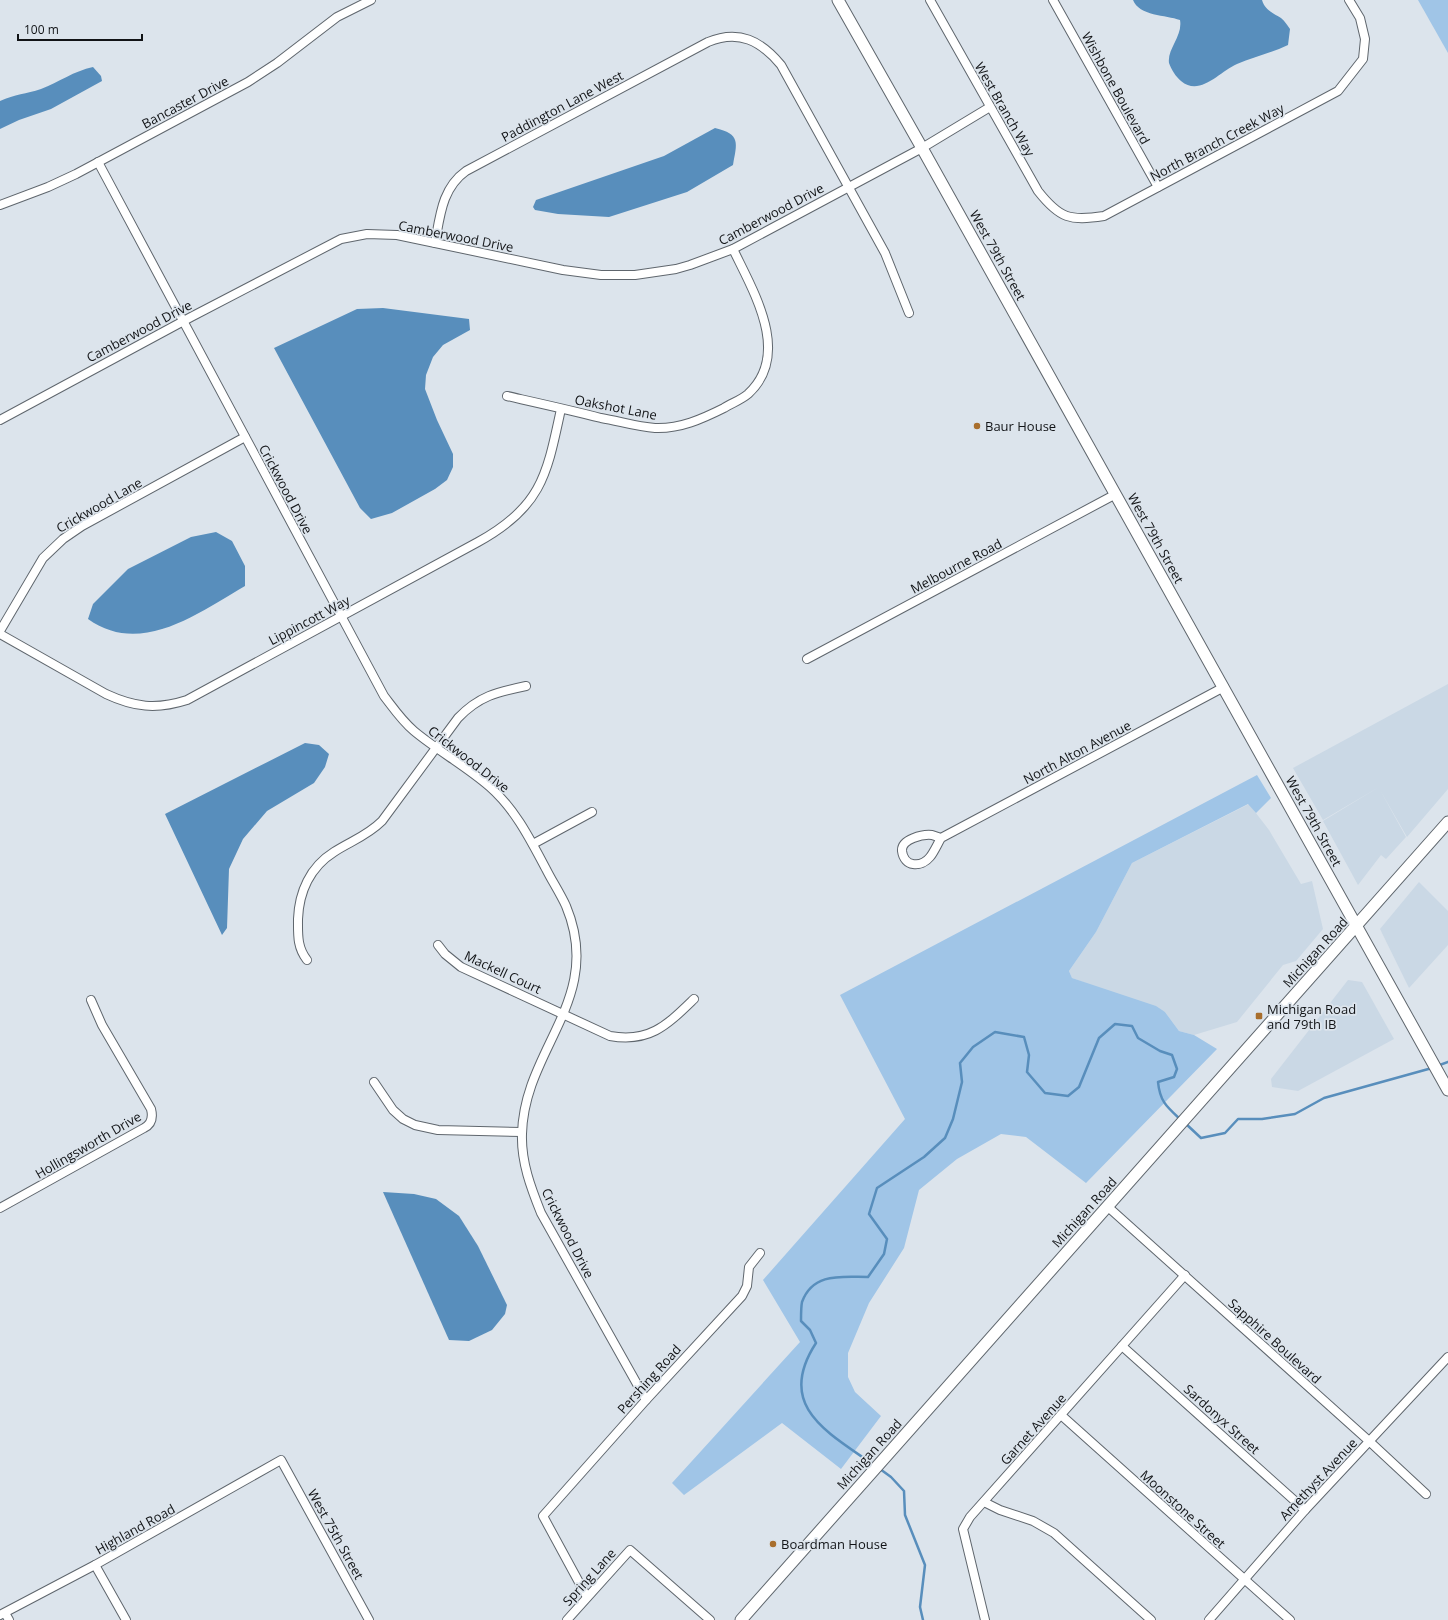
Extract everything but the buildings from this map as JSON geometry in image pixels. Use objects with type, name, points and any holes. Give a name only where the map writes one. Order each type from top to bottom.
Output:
[{"type":"main road","name":"West 79th Street","points":[[838,0],[1116,494],[1448,1090]]},
{"type":"main road","name":"Michigan Road","points":[[740,1620],[1448,822]]},
{"type":"street","name":"Bancaster Drive","points":[[0,205],[48,187],[248,82],[277,63],[337,17],[354,7],[371,0]]},
{"type":"street","name":"West Branch Way","points":[[930,0],[1038,191],[1052,208],[1071,218]]},
{"type":"street","name":"Wishbone Boulevard","points":[[1053,0],[1158,187]]},
{"type":"street","name":"North Branch Creek Way","points":[[1071,218],[1082,219],[1104,216],[1338,91],[1361,62],[1365,39],[1360,18],[1349,0]]},
{"type":"street","name":"Paddington Lane West","points":[[435,243],[443,202],[446,195],[454,182],[466,171],[708,42],[726,37],[745,38],[765,48],[781,65],[849,187]]},
{"type":"street","name":"Camberwood Drive","points":[[0,420],[183,321],[341,239],[359,235],[383,234],[435,243],[563,270],[601,275],[620,276],[676,269],[698,263],[733,249],[922,148],[990,107]]},
{"type":"street","name":"Crickwood Drive","points":[[98,162],[388,703],[409,726],[436,748],[488,785],[503,799],[517,816],[566,907],[573,928],[577,965],[572,991],[564,1014],[534,1077],[524,1113],[522,1132],[525,1166],[530,1186],[541,1213],[646,1400]]},
{"type":"street","points":[[849,187],[885,253],[909,313]]},
{"type":"street","name":"Oakshot Lane","points":[[507,396],[633,425],[667,428],[701,420],[748,394],[758,382],[765,368],[768,356],[767,332],[759,302],[733,249]]},
{"type":"street","name":"Lippincott Way","points":[[0,632],[112,697],[134,704],[161,706],[180,702],[197,695],[494,534],[515,518],[532,498],[545,474],[550,460],[562,408]]},
{"type":"street","name":"Crickwood Lane","points":[[0,632],[43,558],[63,539],[82,526],[246,437]]},
{"type":"street","name":"Melbourne Road","points":[[807,659],[1116,494]]},
{"type":"street","points":[[307,960],[300,948],[297,935],[299,906],[307,881],[313,871],[337,850],[366,834],[382,820],[458,718],[473,704],[497,692],[526,686]]},
{"type":"street","name":"North Alton Avenue","points":[[941,838],[1224,687]]},
{"type":"street","points":[[533,844],[592,812]]},
{"type":"street","points":[[932,835],[941,838],[929,858],[922,863],[916,865],[911,864],[906,860],[902,852],[903,846],[910,840],[919,836],[932,835]]},
{"type":"street","name":"Mackell Court","points":[[438,945],[445,954],[461,967],[610,1036],[623,1038],[638,1037],[652,1033],[667,1024],[694,999]]},
{"type":"street","name":"Hollingsworth Drive","points":[[0,1208],[144,1128],[151,1122],[152,1116],[150,1109],[102,1025],[91,1000]]},
{"type":"street","points":[[374,1082],[393,1110],[415,1125],[438,1130],[522,1132]]},
{"type":"street","name":"Sapphire Boulevard","points":[[1107,1206],[1426,1494]]},
{"type":"street","name":"Pershing Road","points":[[587,1597],[543,1516],[646,1400],[742,1296],[747,1286],[749,1267],[760,1253]]},
{"type":"street","name":"Garnet Avenue","points":[[985,1620],[963,1529],[970,1517],[1185,1275]]},
{"type":"street","name":"Sardonyx Street","points":[[1122,1346],[1305,1510]]},
{"type":"street","name":"Amethyst Avenue","points":[[1209,1620],[1305,1510],[1448,1357]]},
{"type":"street","name":"Moonstone Street","points":[[1062,1415],[1119,1468],[1290,1620]]},
{"type":"street","name":"Highland Road","points":[[4,1616],[281,1460]]},
{"type":"street","name":"West 75th Street","points":[[281,1460],[369,1620]]},
{"type":"street","points":[[984,1502],[1000,1510],[1033,1521],[1054,1533],[1151,1620]]},
{"type":"street","name":"Spring Lane","points":[[567,1620],[630,1550],[710,1620]]},
{"type":"street","points":[[95,1565],[126,1620]]},
{"type":"shaded area","points":[[1133,0],[1262,0],[1267,9],[1282,19],[1290,29],[1288,45],[1237,64],[1202,85],[1188,85],[1177,77],[1169,63],[1170,53],[1179,32],[1180,20],[1147,12],[1136,5]]},
{"type":"shaded area","points":[[1418,0],[1448,0],[1448,53]]},
{"type":"shaded area","points":[[93,67],[101,76],[102,81],[51,109],[19,120],[0,129],[0,101],[41,89],[79,71]]},
{"type":"shaded area","points":[[715,128],[729,133],[735,140],[736,151],[733,165],[687,192],[609,217],[558,214],[535,210],[533,207],[536,200],[664,156]]},
{"type":"shaded area","points":[[383,308],[469,319],[470,330],[443,345],[433,357],[426,375],[425,389],[437,420],[453,454],[453,467],[447,480],[435,489],[392,513],[371,519],[360,508],[274,348],[357,309]]},
{"type":"shaded area","points":[[216,532],[232,541],[245,566],[245,586],[189,618],[169,627],[149,632],[128,634],[108,630],[88,619],[93,604],[128,569],[191,537]]},
{"type":"shaded area","points":[[1448,684],[1448,789],[1407,837],[1380,790],[1406,837],[1386,859],[1381,855],[1358,885],[1323,821],[1379,787],[1323,820],[1293,768]]},
{"type":"shaded area","points":[[305,743],[319,745],[329,754],[325,767],[314,783],[267,811],[243,839],[229,869],[227,928],[222,935],[165,814]]},
{"type":"shaded area","points":[[1257,775],[1271,798],[1256,813],[1248,804],[1132,863],[1096,932],[1069,971],[1072,978],[1156,1006],[1165,1012],[1179,1031],[1194,1035],[1217,1049],[1086,1183],[1026,1137],[1001,1134],[957,1159],[919,1190],[904,1248],[869,1303],[848,1353],[848,1377],[855,1392],[881,1416],[841,1469],[782,1423],[684,1495],[672,1483],[800,1342],[763,1280],[905,1119],[840,995]]},
{"type":"shaded area","points":[[1249,804],[1269,830],[1301,884],[1312,881],[1323,929],[1296,961],[1283,965],[1237,1022],[1194,1035],[1179,1031],[1165,1012],[1072,978],[1069,971],[1096,932],[1132,863]]},
{"type":"shaded area","points":[[1419,882],[1448,911],[1448,945],[1409,988],[1380,929]]},
{"type":"shaded area","points":[[1348,980],[1362,982],[1394,1039],[1298,1091],[1272,1087],[1271,1079]]},
{"type":"shaded area","points":[[383,1192],[414,1194],[436,1199],[459,1216],[478,1246],[507,1305],[505,1314],[492,1330],[469,1341],[449,1340]]},
{"type":"waterway","points":[[874,1465],[824,1429],[812,1415],[804,1401],[801,1384],[805,1365],[816,1343],[810,1330],[801,1321],[802,1302],[807,1292],[813,1285],[821,1281],[839,1277],[868,1277],[884,1254],[887,1239],[869,1214],[877,1188],[924,1157],[945,1138],[953,1119],[962,1082],[960,1063],[973,1047],[995,1032],[1024,1037],[1029,1055],[1027,1072],[1045,1093],[1068,1096],[1079,1087],[1099,1038],[1115,1024],[1132,1026],[1138,1038],[1160,1051],[1172,1055],[1177,1069],[1174,1077],[1158,1082],[1160,1095],[1165,1104],[1181,1120]]},
{"type":"waterway","points":[[1437,1066],[1448,1062]]},
{"type":"waterway","points":[[1185,1123],[1201,1138],[1225,1133],[1238,1119],[1262,1119],[1295,1114],[1324,1098],[1432,1068]]},
{"type":"waterway","points":[[880,1469],[891,1477],[904,1491],[905,1515],[925,1565],[920,1607],[923,1620]]},
{"type":"place","name":"Baur House","points":[[977,426]]},
{"type":"place","name":"Michigan Road and 79th IB","points":[[1259,1016]]},
{"type":"place","name":"Boardman House","points":[[773,1544]]}]
